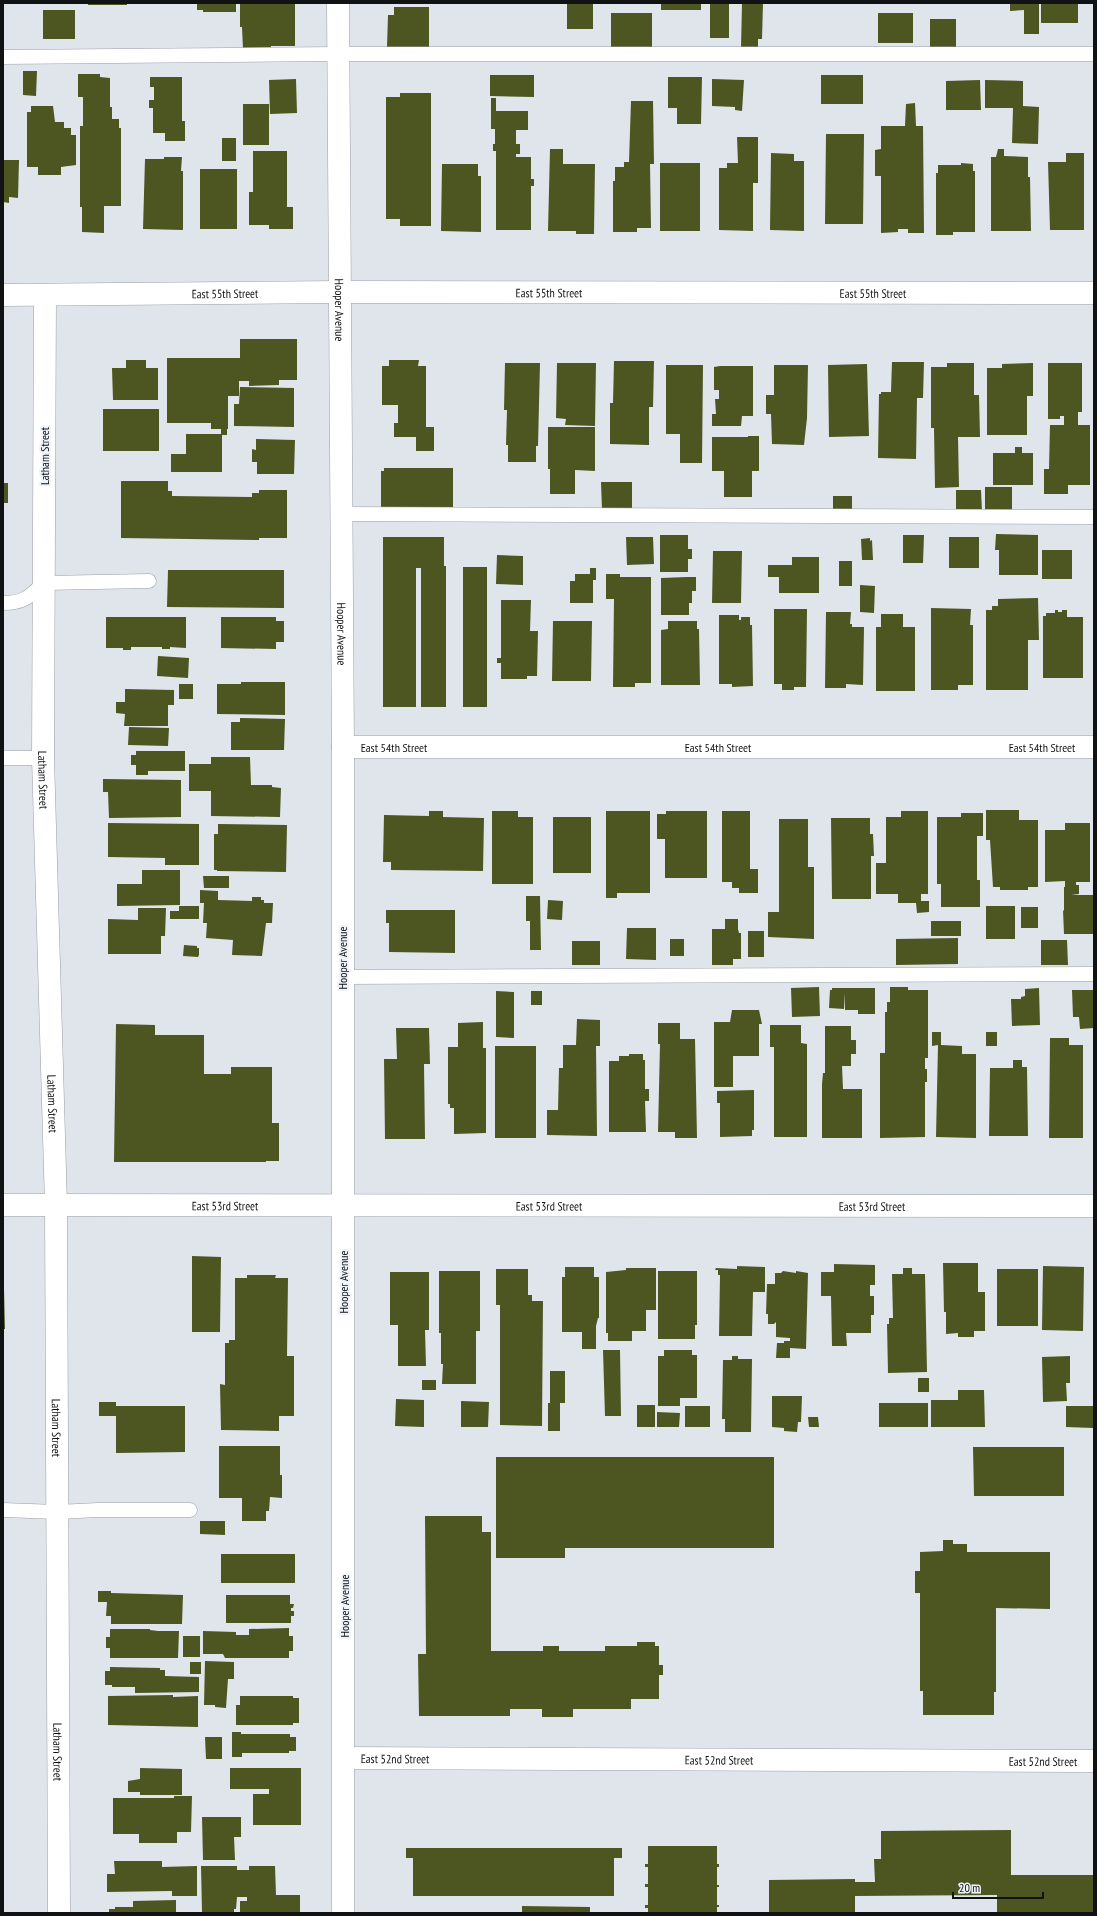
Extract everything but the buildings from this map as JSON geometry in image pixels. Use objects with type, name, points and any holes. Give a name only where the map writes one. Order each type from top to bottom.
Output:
[{"type":"street","name":"Hooper Avenue","points":[[338,3],[343,747],[343,1913]]},
{"type":"street","name":"East 55th Street","points":[[3,295],[340,292],[1094,293]]},
{"type":"street","name":"Latham Street","points":[[45,295],[43,758],[56,1205],[59,1913]]},
{"type":"street","name":"East 54th Street","points":[[343,747],[1094,746]]},
{"type":"street","name":"East 53rd Street","points":[[3,1205],[1094,1206]]},
{"type":"street","name":"East 52nd Street","points":[[344,1758],[1094,1761]]},
{"type":"lane","points":[[3,57],[338,54],[1094,54]]},
{"type":"lane","points":[[342,514],[1094,518]]},
{"type":"lane","points":[[3,603],[18,603],[28,597],[44,583],[149,581]]},
{"type":"lane","points":[[3,758],[43,758]]},
{"type":"lane","points":[[342,977],[1094,974]]},
{"type":"lane","points":[[3,1510],[57,1512],[98,1510],[190,1510]]}]
